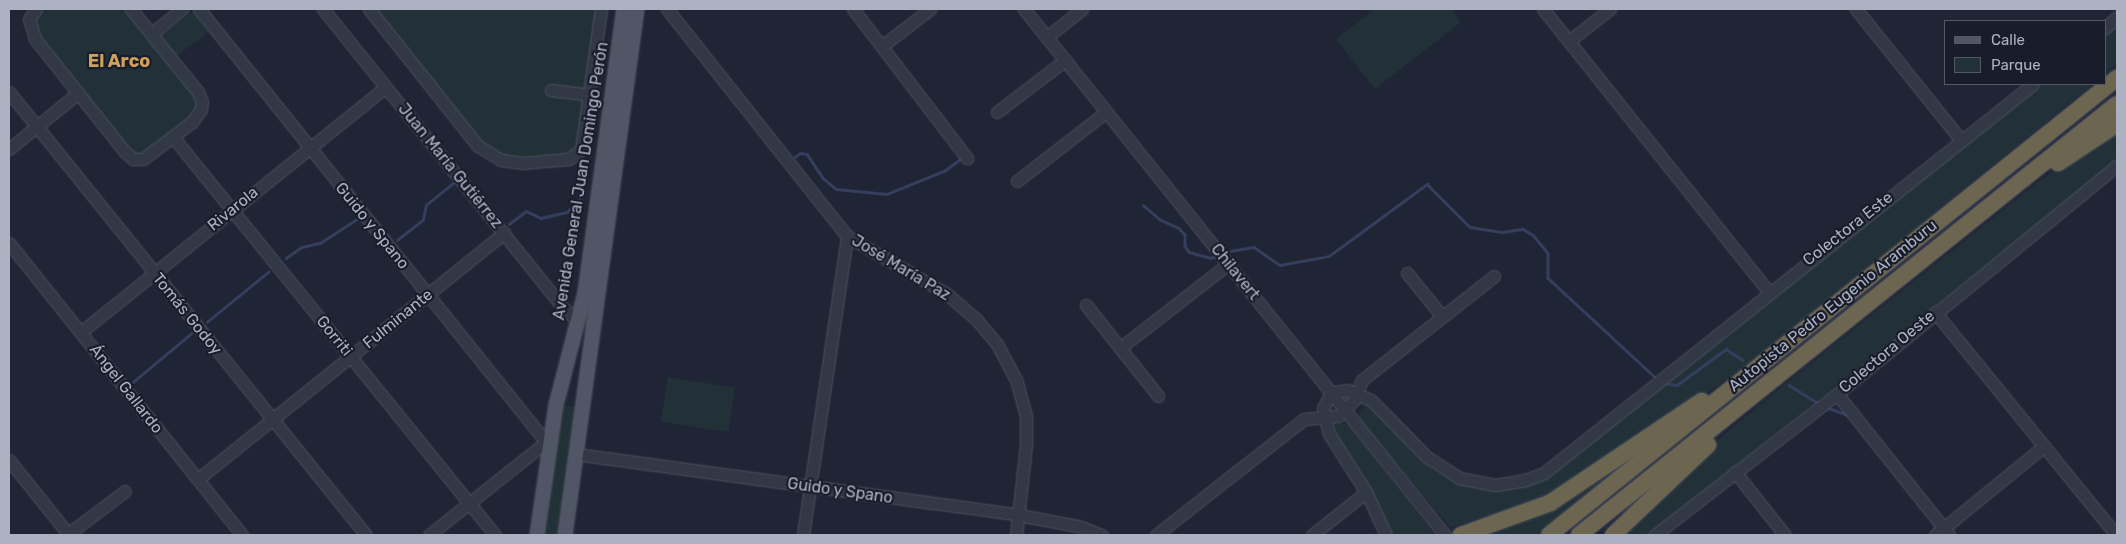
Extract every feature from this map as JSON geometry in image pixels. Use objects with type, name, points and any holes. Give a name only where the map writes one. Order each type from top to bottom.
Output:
[{"type":"highway","points":[[2106,79],[2117,69]]},
{"type":"highway","name":"Autopista Pedro Eugenio Aramburu","points":[[1550,535],[2117,78]]},
{"type":"highway","points":[[1996,175],[2099,85]]},
{"type":"highway","name":"Autopista Pedro Eugenio Aramburu","points":[[1579,535],[2117,104]]},
{"type":"highway","points":[[1930,254],[2045,171],[2117,124]]},
{"type":"highway","points":[[1461,535],[1550,503],[1787,344]]},
{"type":"highway","points":[[1613,535],[1793,364]]},
{"type":"main road","name":"Avenida General Juan Domingo Perón","points":[[537,535],[548,442],[556,405],[579,322],[624,9]]},
{"type":"main road","name":"Avenida General Juan Domingo Perón","points":[[565,535],[637,9]]},
{"type":"main road","points":[[556,405],[573,398],[582,409]]},
{"type":"street","points":[[36,9],[29,20],[29,29],[78,93],[133,159],[142,159],[152,154],[198,116],[202,102],[131,9]]},
{"type":"street","points":[[151,34],[182,9]]},
{"type":"street","name":"Guido y Spano","points":[[199,9],[427,295],[548,442]]},
{"type":"street","name":"Juan María Gutiérrez","points":[[323,9],[563,308],[579,322]]},
{"type":"street","points":[[369,9],[478,146],[501,160],[538,162],[578,154],[589,95],[601,9]]},
{"type":"street","name":"José María Paz","points":[[667,9],[847,236],[947,294],[976,319],[997,344],[1016,379],[1026,416],[1026,445],[1016,535]]},
{"type":"street","points":[[852,9],[967,158]]},
{"type":"street","points":[[882,46],[930,9]]},
{"type":"street","name":"Chilavert","points":[[1024,9],[1445,535]]},
{"type":"street","points":[[1047,37],[1082,9]]},
{"type":"street","points":[[1543,9],[1769,292]]},
{"type":"street","points":[[1569,41],[1610,9]]},
{"type":"street","points":[[1856,9],[1961,140]]},
{"type":"street","points":[[2106,27],[2117,18]]},
{"type":"street","points":[[997,112],[1065,60]]},
{"type":"street","name":"Colectora Este","points":[[1356,392],[1381,407],[1438,466],[1469,481],[1495,485],[1512,484],[1544,473],[1769,292],[2032,85]]},
{"type":"street","name":"Rivarola","points":[[81,332],[386,87]]},
{"type":"street","points":[[551,90],[589,95]]},
{"type":"street","name":"Tomás Godoy","points":[[9,92],[366,535]]},
{"type":"street","points":[[9,149],[78,93]]},
{"type":"street","points":[[1017,181],[1106,112]]},
{"type":"street","name":"Gorriti","points":[[173,137],[495,535]]},
{"type":"street","name":"Colectora Oeste","points":[[1655,535],[1833,398],[1935,312],[2117,166]]},
{"type":"street","name":"Fulminante","points":[[198,479],[504,233]]},
{"type":"street","points":[[802,535],[847,236]]},
{"type":"street","name":"Ángel Gallardo","points":[[9,243],[242,535]]},
{"type":"street","points":[[1120,348],[1222,257]]},
{"type":"street","points":[[1408,273],[1442,316]]},
{"type":"street","points":[[1156,535],[1304,419],[1338,416],[1344,411],[1362,380],[1494,276]]},
{"type":"street","points":[[1086,305],[1158,396]]},
{"type":"street","points":[[1935,312],[2116,535]]},
{"type":"street","points":[[1356,392],[1346,390],[1331,393],[1323,408],[1324,418],[1336,448],[1366,492],[1386,535]]},
{"type":"street","points":[[1833,398],[1942,533],[2044,446]]},
{"type":"street","points":[[430,535],[548,442]]},
{"type":"street","name":"Guido y Spano","points":[[576,454],[1019,514],[1078,526],[1102,535]]},
{"type":"street","points":[[9,460],[68,535],[125,491]]},
{"type":"street","points":[[1735,472],[1785,535]]},
{"type":"street","points":[[1312,535],[1366,492]]},
{"type":"green space","points":[[42,9],[126,9],[193,93],[197,102],[196,112],[145,154],[133,155],[38,37],[33,20]]},
{"type":"green space","points":[[373,9],[597,9],[577,145],[573,151],[559,155],[511,158],[487,149]]},
{"type":"green space","points":[[1375,9],[1451,9],[1461,22],[1375,89],[1336,39]]},
{"type":"green space","points":[[193,11],[209,32],[176,56],[160,36]]},
{"type":"green space","points":[[2117,22],[2117,63],[2106,73],[2106,31]]},
{"type":"green space","points":[[2039,85],[2092,85],[1733,376],[1537,502],[1450,527],[1360,421],[1359,411],[1367,405],[1371,406],[1417,456],[1434,471],[1457,483],[1495,491],[1541,480]]},
{"type":"green space","points":[[2117,128],[2117,161],[1649,535],[1617,535],[1728,431],[1780,388],[2038,182]]},
{"type":"green space","points":[[668,377],[735,388],[728,432],[661,421]]},
{"type":"green space","points":[[564,406],[574,406],[577,409],[558,535],[543,535]]},
{"type":"green space","points":[[1341,423],[1349,425],[1435,535],[1390,535],[1335,436],[1336,425]]},
{"type":"green space","points":[[1655,442],[1537,535],[1473,535]]},
{"type":"waterway","points":[[795,157],[800,153],[807,154],[823,178],[836,189],[887,194],[944,171],[962,158]]},
{"type":"waterway","points":[[397,240],[423,220],[426,205],[453,183]]},
{"type":"waterway","points":[[1223,252],[1254,247],[1280,265],[1329,256],[1427,184],[1470,227],[1503,232],[1523,229],[1533,235],[1548,253],[1548,278],[1657,379]]},
{"type":"waterway","points":[[509,224],[526,211],[541,218],[567,212],[582,196]]},
{"type":"waterway","points":[[1143,205],[1161,220],[1179,228],[1185,235],[1185,246],[1189,252],[1211,258],[1216,256]]},
{"type":"waterway","points":[[286,258],[302,247],[320,243],[357,219]]},
{"type":"waterway","points":[[207,322],[268,272]]},
{"type":"waterway","points":[[133,382],[193,332]]},
{"type":"waterway","points":[[1664,383],[1677,385],[1726,349],[1743,360]]},
{"type":"waterway","points":[[1789,385],[1819,404]]},
{"type":"waterway","points":[[1826,407],[1848,415]]},
{"type":"district","name":"El Arco","points":[[119,61]]}]
